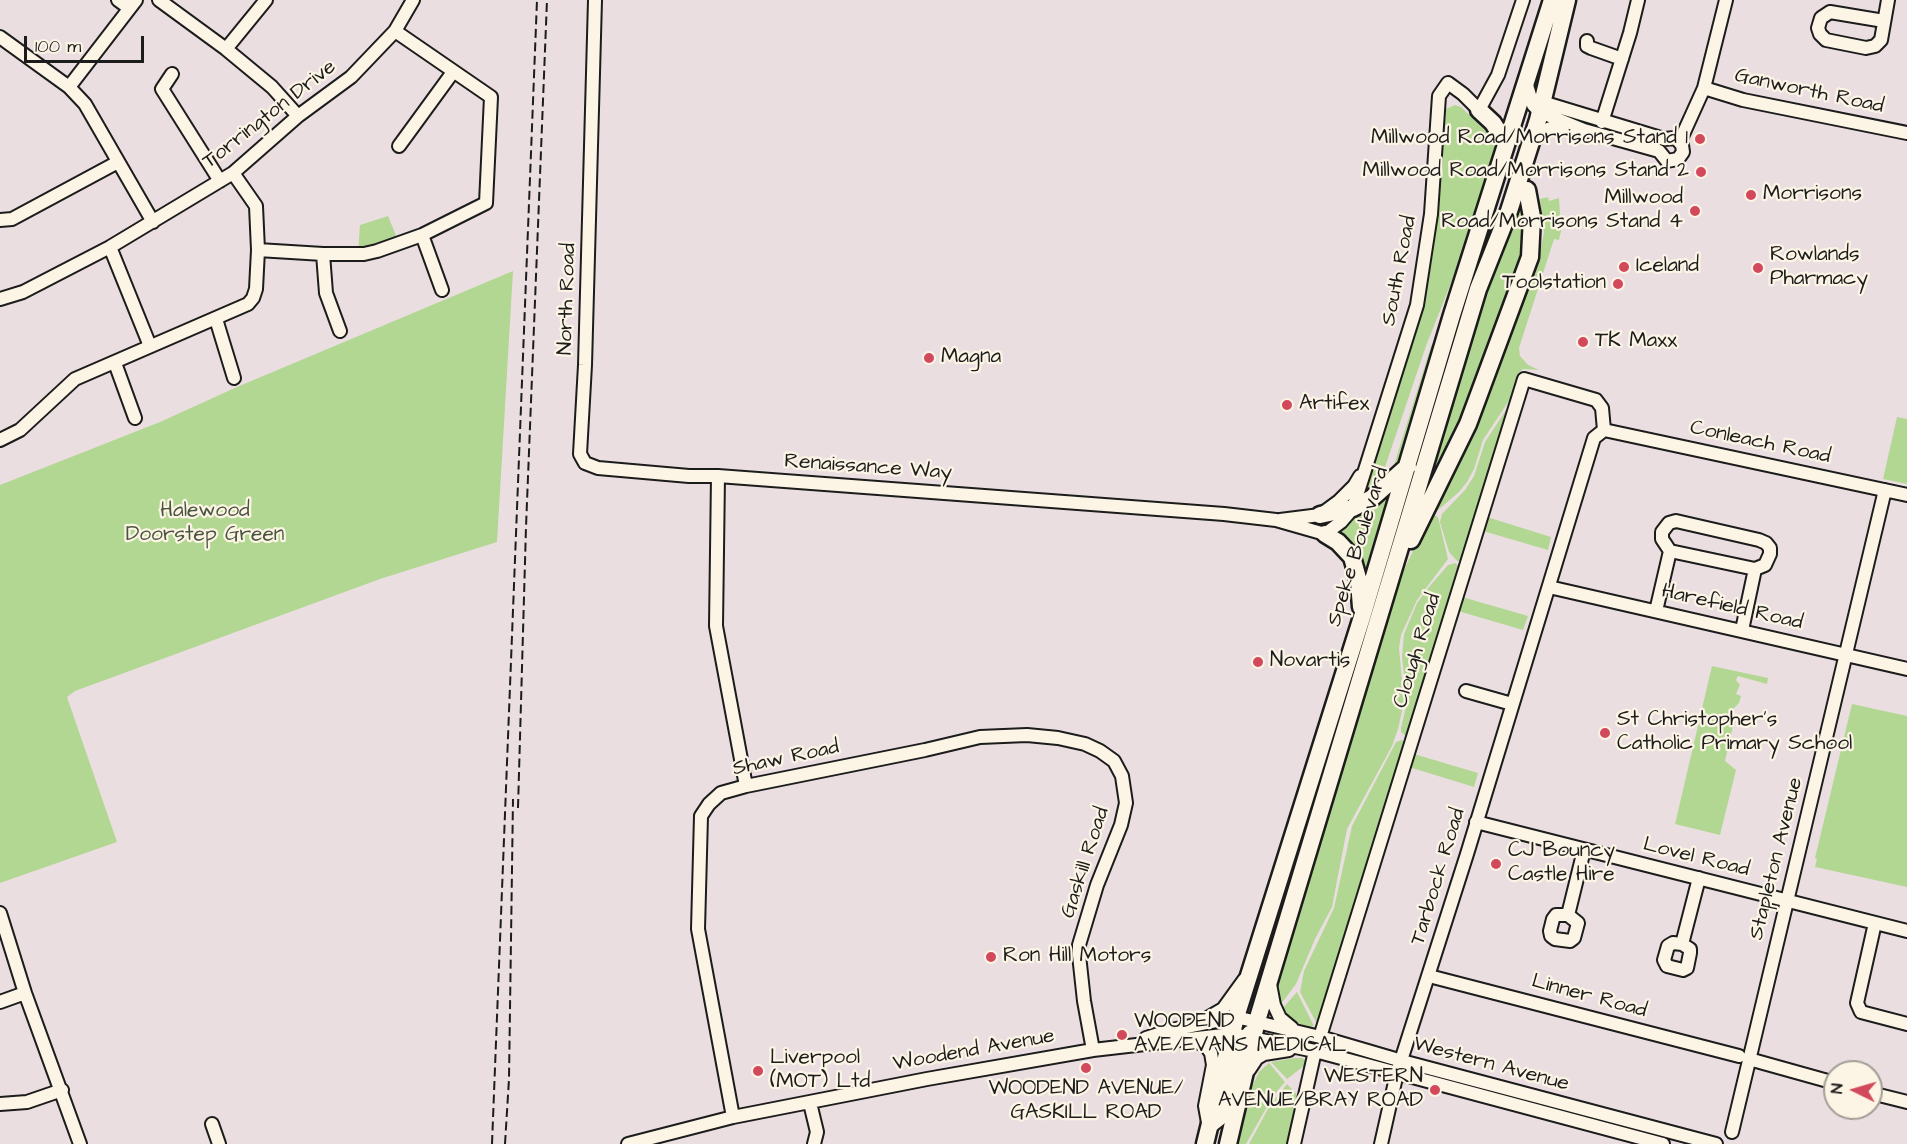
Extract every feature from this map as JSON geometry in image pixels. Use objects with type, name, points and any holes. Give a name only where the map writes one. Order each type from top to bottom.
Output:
[{"type":"highway","name":"Speke Boulevard","points":[[1228,1144],[1244,1078],[1244,1036],[1251,968],[1362,617],[1525,79],[1552,0]]},
{"type":"highway","name":"Speke Boulevard","points":[[1246,1019],[1270,981],[1478,289],[1509,211],[1531,143],[1538,107],[1567,0]]},
{"type":"highway","points":[[1472,252],[1492,220],[1527,116],[1538,107]]},
{"type":"highway","points":[[1479,110],[1498,131]]},
{"type":"highway","points":[[1393,575],[1468,424],[1530,257],[1532,217],[1527,190]]},
{"type":"highway","points":[[1320,515],[1353,508],[1372,498],[1408,466]]},
{"type":"highway","points":[[1325,534],[1338,542],[1352,557],[1359,582],[1362,617]]},
{"type":"highway","name":"Speke Boulevard","points":[[1207,1136],[1244,1036]]},
{"type":"street","points":[[69,87],[132,4],[118,0]]},
{"type":"street","points":[[159,0],[226,49],[272,87],[298,116]]},
{"type":"street","points":[[226,49],[266,0]]},
{"type":"street","name":"Torrington Drive","points":[[0,299],[23,291],[110,247],[233,173],[298,116],[351,77],[395,31],[412,0]]},
{"type":"street","name":"North Road","points":[[595,0],[585,365],[580,454],[585,463],[598,468],[689,476],[718,476]]},
{"type":"street","points":[[1479,110],[1498,75],[1523,0]]},
{"type":"street","points":[[1602,122],[1638,0]]},
{"type":"street","points":[[1531,143],[1548,129],[1557,126],[1584,130],[1659,152],[1664,159],[1675,161],[1683,152],[1680,141],[1704,88],[1726,0]]},
{"type":"street","points":[[1884,21],[1830,12],[1821,18],[1818,28],[1826,40],[1866,48],[1875,46],[1881,40],[1888,0]]},
{"type":"street","points":[[258,250],[364,254],[422,235],[486,203],[491,97],[395,31]]},
{"type":"street","points":[[0,37],[69,87],[85,104],[153,222]]},
{"type":"street","points":[[1587,41],[1587,46],[1622,59]]},
{"type":"street","points":[[399,146],[453,72]]},
{"type":"street","points":[[172,74],[162,89],[219,181]]},
{"type":"street","points":[[1525,79],[1538,107],[1584,130]]},
{"type":"street","name":"South Road","points":[[1325,534],[1341,522],[1353,508],[1417,305],[1431,214],[1439,96],[1448,83],[1479,110]]},
{"type":"street","name":"Ganworth Road","points":[[1704,88],[1743,100],[1907,133]]},
{"type":"street","points":[[1538,107],[1664,139],[1672,137],[1680,141]]},
{"type":"street","points":[[1659,152],[1664,139]]},
{"type":"street","points":[[0,220],[12,219],[118,162]]},
{"type":"street","points":[[0,440],[20,430],[75,379],[216,319],[248,304],[254,298],[258,250],[256,206],[233,173]]},
{"type":"street","points":[[422,235],[441,290]]},
{"type":"street","points":[[110,247],[150,346]]},
{"type":"street","points":[[323,254],[326,293],[339,331]]},
{"type":"street","points":[[216,319],[234,378]]},
{"type":"street","points":[[115,363],[135,418]]},
{"type":"street","name":"Clough Road","points":[[1320,1037],[1524,379],[1596,400],[1602,408],[1604,429]]},
{"type":"street","name":"Conleach Road","points":[[1604,429],[1907,495]]},
{"type":"street","name":"Tarbock Road","points":[[1381,1144],[1400,1067],[1594,438],[1604,429]]},
{"type":"street","name":"South Road","points":[[1320,515],[1354,486],[1366,463]]},
{"type":"street","points":[[718,476],[716,626],[746,786]]},
{"type":"street","name":"Renaissance Way","points":[[718,476],[1224,514],[1276,520],[1325,534]]},
{"type":"street","name":"Stapleton Avenue","points":[[1732,1132],[1741,1058],[1787,900],[1885,490]]},
{"type":"street","points":[[1276,520],[1320,515]]},
{"type":"street","points":[[1676,521],[1766,543],[1770,548],[1769,560],[1766,565],[1755,569],[1670,551],[1662,539],[1662,532],[1668,523],[1676,521]]},
{"type":"street","points":[[1656,611],[1670,551]]},
{"type":"street","points":[[1742,630],[1755,569]]},
{"type":"street","name":"Harefield Road","points":[[1549,587],[1907,669]]},
{"type":"street","points":[[1466,691],[1512,704]]},
{"type":"street","name":"Shaw Road","points":[[733,1117],[698,929],[701,816],[709,804],[721,793],[746,786],[980,737],[1027,735],[1058,738],[1100,750],[1114,761]]},
{"type":"street","name":"Gaskill Road","points":[[1093,1050],[1078,955],[1096,885],[1121,825],[1126,803],[1122,776],[1114,761]]},
{"type":"street","name":"Lovel Road","points":[[1476,822],[1907,931]]},
{"type":"street","points":[[1568,915],[1584,850]]},
{"type":"street","points":[[1682,944],[1699,878]]},
{"type":"street","points":[[0,913],[25,993],[80,1144]]},
{"type":"street","points":[[1875,923],[1857,1003],[1861,1012],[1907,1024]]},
{"type":"street","points":[[1246,1019],[1253,1010],[1276,932],[1287,924]]},
{"type":"street","points":[[1175,1035],[1223,1009],[1251,968]]},
{"type":"street","name":"Linner Road","points":[[1429,976],[1823,1080]]},
{"type":"street","points":[[1270,981],[1270,994],[1280,1018],[1298,1032]]},
{"type":"street","points":[[0,1002],[25,993]]},
{"type":"street","name":"Western Avenue","points":[[1246,1019],[1320,1037],[1400,1067],[1663,1144]]},
{"type":"street","name":"Woodend Avenue","points":[[628,1144],[733,1117],[927,1079],[1116,1047],[1246,1019]]},
{"type":"street","points":[[1175,1035],[1198,1042],[1206,1046],[1211,1053],[1213,1065],[1205,1106],[1207,1136]]},
{"type":"street","name":"Woodend Avenue","points":[[1175,1035],[1244,1036]]},
{"type":"street","name":"Western Avenue","points":[[1244,1036],[1400,1067],[1716,1144]]},
{"type":"street","points":[[1244,1078],[1257,1058],[1264,1054],[1310,1050],[1294,1144]]},
{"type":"street","points":[[0,1104],[27,1102],[62,1090]]},
{"type":"street","points":[[1883,1096],[1907,1102]]},
{"type":"street","points":[[810,1103],[817,1132],[814,1144]]},
{"type":"street","points":[[212,1124],[219,1144]]},
{"type":"green space","points":[[1455,105],[1461,107],[1497,142],[1460,260],[1426,346],[1385,467],[1373,464],[1423,306],[1431,265],[1446,109]]},
{"type":"green space","points":[[1522,192],[1525,203],[1524,256],[1480,384],[1408,534],[1483,294]]},
{"type":"green space","points":[[1548,197],[1549,201],[1559,198],[1561,231],[1559,240],[1554,239],[1519,348],[1520,356],[1528,365],[1539,370],[1523,369],[1519,373],[1512,396],[1483,440],[1474,469],[1467,482],[1438,510],[1436,509],[1479,420],[1522,307],[1539,257],[1544,233],[1540,199]]},
{"type":"green space","points":[[388,216],[399,243],[358,254],[360,225]]},
{"type":"green space","points":[[1498,224],[1251,1005],[1248,1005],[1474,274]]},
{"type":"green space","name":"Halewood Doorstep Green","points":[[513,271],[497,542],[380,579],[75,691],[67,697],[117,842],[0,883],[0,485],[160,422],[237,387]]},
{"type":"green space","points":[[1443,325],[1403,456],[1389,481],[1360,504],[1371,469],[1391,475],[1431,346]]},
{"type":"green space","points":[[1510,404],[1465,561],[1457,561],[1449,552],[1440,522],[1442,514],[1465,490],[1474,476],[1485,442]]},
{"type":"green space","points":[[1897,417],[1907,419],[1907,484],[1883,479]]},
{"type":"green space","points":[[1393,487],[1366,587],[1334,536],[1355,514]]},
{"type":"green space","points":[[1431,513],[1438,517],[1448,559],[1417,600],[1401,635],[1399,648],[1404,702],[1398,729],[1392,746],[1347,829],[1332,907],[1315,939],[1296,984],[1281,1004],[1278,1002],[1278,987],[1338,776],[1404,570]]},
{"type":"green space","points":[[1487,517],[1551,537],[1548,550],[1483,531]]},
{"type":"green space","points":[[1455,563],[1462,569],[1407,737],[1401,732],[1407,703],[1402,657],[1404,634],[1417,603],[1448,565]]},
{"type":"green space","points":[[1462,597],[1528,616],[1523,630],[1458,611]]},
{"type":"green space","points":[[1712,666],[1768,678],[1767,684],[1738,676],[1736,680],[1740,685],[1736,694],[1741,696],[1727,723],[1733,726],[1725,761],[1736,770],[1720,835],[1675,824]]},
{"type":"green space","points":[[1852,704],[1907,716],[1907,887],[1815,867],[1817,859],[1815,858]]},
{"type":"green space","points":[[1402,740],[1407,745],[1321,1023],[1316,1022],[1300,992],[1304,971],[1334,908],[1352,826],[1396,742]]},
{"type":"green space","points":[[1414,754],[1478,773],[1474,787],[1409,767]]},
{"type":"green space","points":[[1297,992],[1314,1026],[1308,1027],[1288,1019],[1282,1009]]},
{"type":"green space","points":[[1295,1058],[1307,1061],[1287,1079],[1271,1062]]},
{"type":"green space","points":[[1269,1063],[1285,1082],[1273,1096],[1246,1144],[1238,1144],[1252,1087],[1259,1072]]},
{"type":"green space","points":[[1287,1084],[1301,1099],[1291,1144],[1249,1144],[1269,1107]]},
{"type":"tunnel","points":[[1501,138],[1524,184]]},
{"type":"railway","points":[[492,1144],[537,0]]},
{"type":"railway","points":[[518,808],[526,527],[547,0]]},
{"type":"railway","points":[[505,1144],[509,1079],[513,799]]},
{"type":"place","name":"Millwood Road/Morrisons Stand 1","points":[[1700,139]]},
{"type":"place","name":"Millwood Road/Morrisons Stand 2","points":[[1701,172]]},
{"type":"place","name":"Morrisons","points":[[1751,195]]},
{"type":"place","name":"Millwood Road/Morrisons Stand 4","points":[[1695,211]]},
{"type":"place","name":"Iceland","points":[[1624,267]]},
{"type":"place","name":"Rowlands Pharmacy","points":[[1758,268]]},
{"type":"place","name":"Toolstation","points":[[1618,284]]},
{"type":"place","name":"TK Maxx","points":[[1583,342]]},
{"type":"place","name":"Magna","points":[[929,358]]},
{"type":"place","name":"Artifex","points":[[1287,405]]},
{"type":"place","name":"Novartis","points":[[1258,662]]},
{"type":"place","name":"St Christopher's Catholic Primary School","points":[[1605,733]]},
{"type":"place","name":"CJ Bouncy Castle Hire","points":[[1496,864]]},
{"type":"place","name":"Ron Hill Motors","points":[[991,957]]},
{"type":"place","name":"WOODEND AVE/EVANS MEDICAL","points":[[1122,1035]]},
{"type":"place","name":"WOODEND AVENUE/ GASKILL ROAD","points":[[1086,1068]]},
{"type":"place","name":"Liverpool (MOT) Ltd","points":[[758,1071]]},
{"type":"place","name":"WESTERN AVENUE/BRAY ROAD","points":[[1435,1090]]}]
